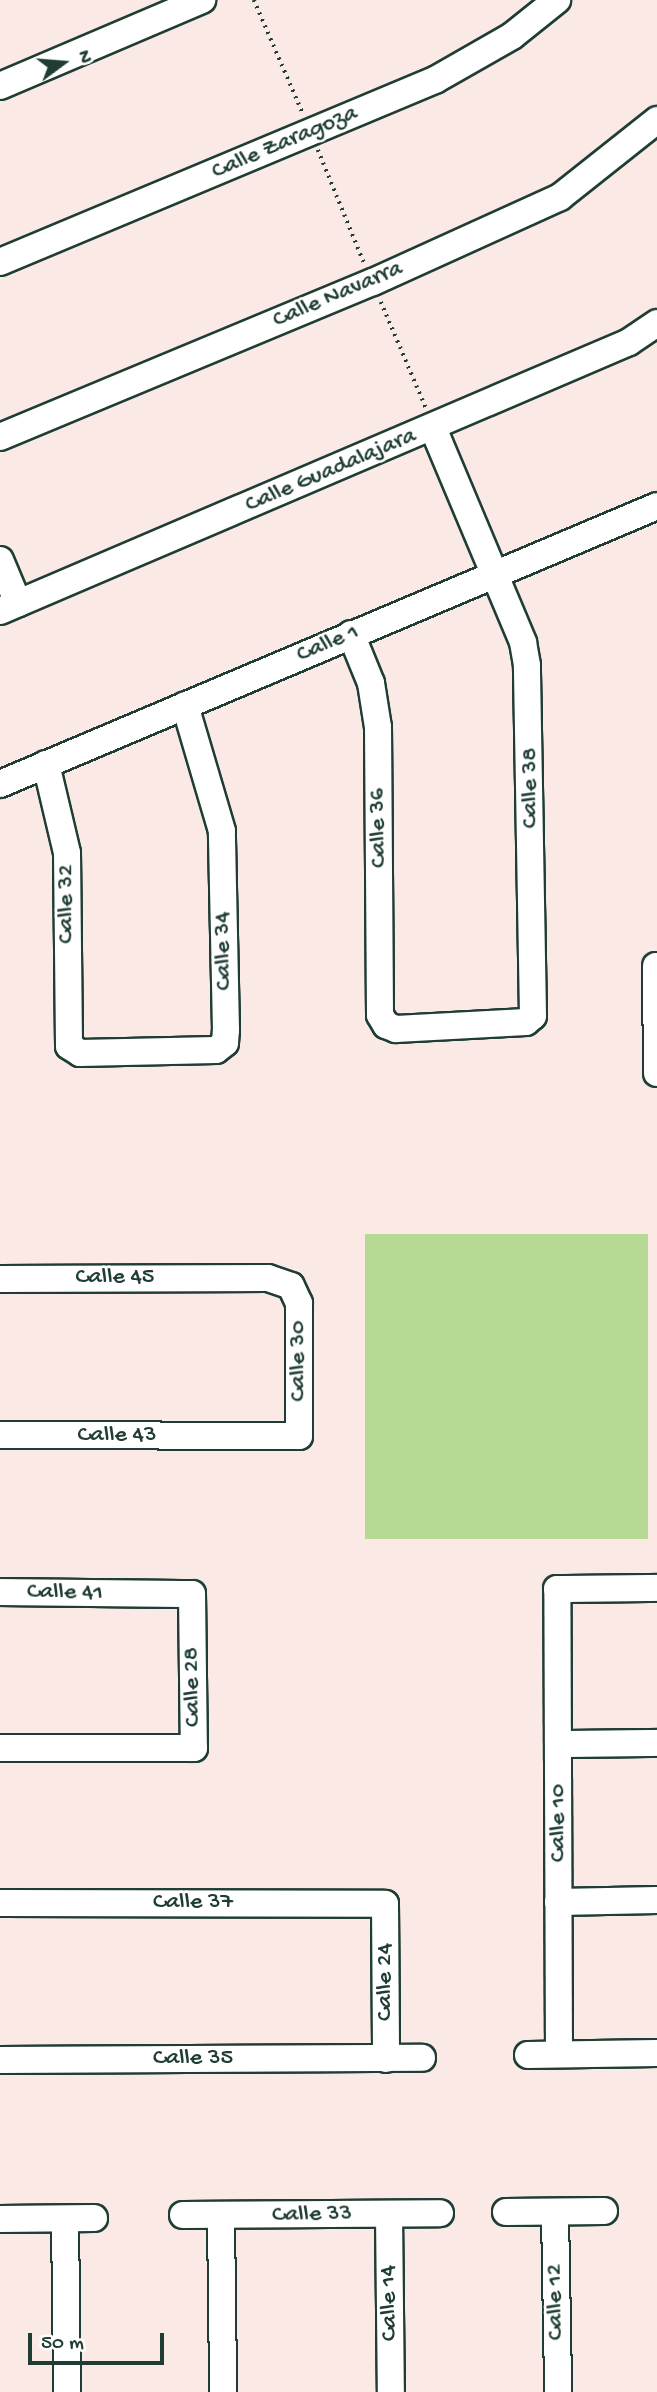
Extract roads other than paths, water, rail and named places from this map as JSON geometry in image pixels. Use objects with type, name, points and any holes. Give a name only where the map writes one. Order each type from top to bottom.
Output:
[{"type":"street","points":[[0,86],[202,0]]},
{"type":"street","name":"Calle Zaragoza","points":[[0,262],[435,80],[512,36],[557,0]]},
{"type":"street","name":"Calle Navarra","points":[[0,437],[373,282],[560,197],[657,120]]},
{"type":"street","name":"Calle Guadalajara","points":[[9,607],[433,428],[629,342],[657,323]]},
{"type":"street","name":"Calle 38","points":[[386,1025],[516,1025],[533,1016],[530,698],[523,642],[433,428]]},
{"type":"street","name":"Calle 1","points":[[0,784],[657,506]]},
{"type":"street","points":[[0,560],[9,607]]},
{"type":"street","name":"Calle 36","points":[[351,634],[370,683],[378,727],[380,1015],[386,1025]]},
{"type":"street","name":"Calle 34","points":[[69,1046],[80,1053],[216,1050],[225,1043],[222,831],[186,705]]},
{"type":"street","name":"Calle 32","points":[[46,764],[67,853],[69,1046]]},
{"type":"street","points":[[656,966],[657,1073]]},
{"type":"street","name":"Calle 45","points":[[0,1279],[230,1278]]},
{"type":"street","name":"Calle 30","points":[[230,1278],[268,1278],[291,1286],[299,1303],[299,1436],[233,1436]]},
{"type":"street","name":"Calle 43","points":[[0,1435],[233,1436]]},
{"type":"street","name":"Calle 10","points":[[559,2054],[557,1592],[657,1588]]},
{"type":"street","name":"Calle 41","points":[[0,1592],[131,1594]]},
{"type":"street","name":"Calle 28","points":[[0,1748],[194,1748],[192,1594],[131,1594]]},
{"type":"street","points":[[559,1744],[657,1743]]},
{"type":"street","points":[[558,1902],[657,1900]]},
{"type":"street","name":"Calle 37","points":[[0,1903],[385,1904]]},
{"type":"street","name":"Calle 24","points":[[385,1904],[386,2059]]},
{"type":"street","points":[[528,2055],[657,2053]]},
{"type":"street","name":"Calle 35","points":[[0,2060],[422,2058]]},
{"type":"street","name":"Calle 12","points":[[555,2211],[558,2392]]},
{"type":"street","points":[[506,2212],[604,2211]]},
{"type":"street","name":"Calle 33","points":[[183,2215],[221,2217],[440,2213]]},
{"type":"street","name":"Calle 14","points":[[389,2214],[391,2392]]},
{"type":"street","points":[[221,2217],[223,2392]]},
{"type":"street","points":[[65,2218],[67,2392]]},
{"type":"street","points":[[0,2219],[94,2218]]}]
